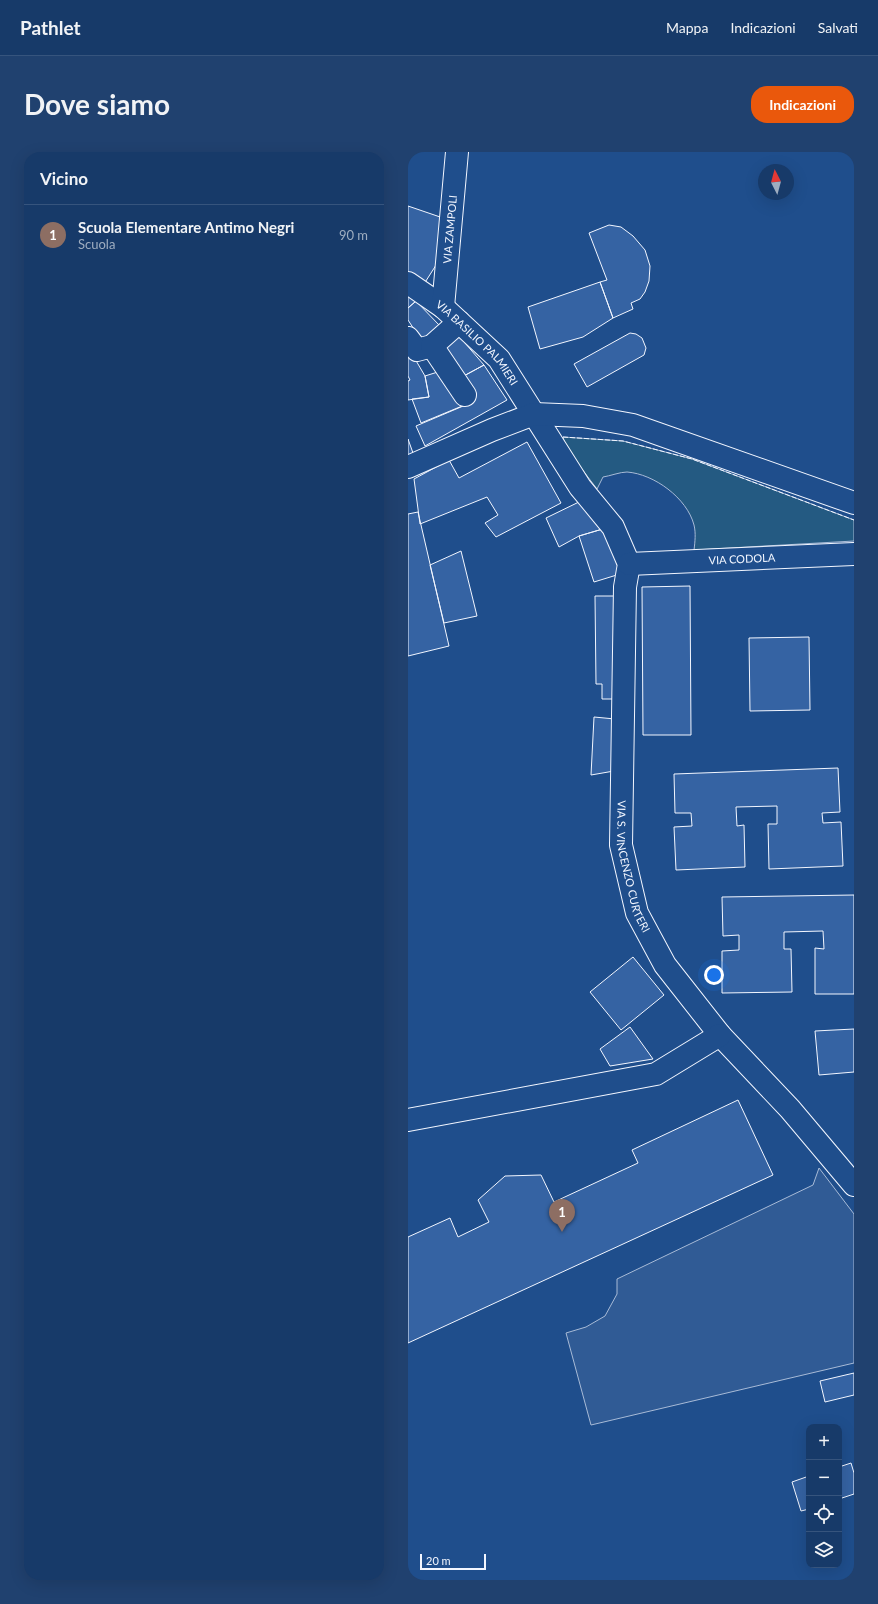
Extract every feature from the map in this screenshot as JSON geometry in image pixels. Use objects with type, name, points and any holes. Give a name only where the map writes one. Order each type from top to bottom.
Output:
[{"type":"street","name":"VIA ZAMPOLI","points":[[443,307],[457,152]]},
{"type":"street","name":"VIA BASILIO PALMIERI","points":[[408,283],[443,307],[499,359],[580,487],[613,527],[629,564]]},
{"type":"street","points":[[408,338],[417,350],[432,346],[459,322]]},
{"type":"street","points":[[432,346],[465,395]]},
{"type":"street","points":[[408,467],[492,430],[534,414],[583,416],[633,426],[854,503]]},
{"type":"street","name":"VIA CODOLA","points":[[629,564],[854,554]]},
{"type":"street","name":"VIA S. VINCENZO CURTERI","points":[[629,564],[625,587],[621,845],[637,913],[665,965],[720,1035],[790,1109],[854,1185]]},
{"type":"street","points":[[408,1120],[656,1074],[720,1035]]},
{"type":"shaded area","points":[[563,437],[623,441],[692,459],[854,520],[854,541],[694,550],[695,531],[690,515],[677,497],[668,489],[648,477],[627,472],[603,477],[597,489],[566,448]]},
{"type":"shaded area","points":[[819,1168],[854,1214],[854,1363],[591,1425],[566,1333],[586,1327],[605,1316],[617,1294],[617,1279],[813,1185]]},
{"type":"building","points":[[408,206],[446,219],[438,262],[424,284],[408,275]]},
{"type":"building","points":[[609,225],[621,227],[633,236],[645,250],[650,266],[649,281],[645,292],[640,299],[631,303],[633,309],[613,318],[600,282],[607,280],[589,233]]},
{"type":"building","points":[[600,282],[613,318],[583,337],[540,349],[528,307]]},
{"type":"building","points":[[408,296],[416,301],[408,308]]},
{"type":"building","points":[[416,301],[440,326],[421,340],[408,320],[408,308]]},
{"type":"building","points":[[630,333],[636,334],[642,338],[646,348],[644,355],[587,387],[574,364]]},
{"type":"building","points":[[458,335],[484,365],[460,378],[440,349]]},
{"type":"building","points":[[408,347],[425,376],[429,397],[408,400],[408,381],[410,380],[408,376]]},
{"type":"building","points":[[484,365],[507,400],[425,446],[416,426],[475,401],[460,378]]},
{"type":"building","points":[[444,370],[467,404],[421,423],[412,399],[429,397],[425,376]]},
{"type":"building","points":[[408,439],[413,453],[408,456]]},
{"type":"building","points":[[527,442],[561,503],[496,537],[485,523],[498,515],[487,497],[420,524],[414,479],[449,460],[459,478]]},
{"type":"building","points":[[583,500],[606,528],[579,536],[559,547],[546,518]]},
{"type":"building","points":[[418,512],[449,646],[408,656],[408,514]]},
{"type":"building","points":[[606,528],[620,574],[594,582],[579,536]]},
{"type":"building","points":[[461,551],[477,616],[444,623],[430,565]]},
{"type":"building","points":[[690,586],[691,735],[643,735],[642,587]]},
{"type":"building","points":[[595,596],[617,596],[618,699],[602,699],[602,684],[596,684]]},
{"type":"building","points":[[809,637],[810,710],[750,711],[749,638]]},
{"type":"building","points":[[594,717],[615,719],[614,771],[591,775]]},
{"type":"building","points":[[838,768],[840,812],[822,813],[823,823],[841,822],[843,866],[769,869],[768,824],[777,824],[777,806],[736,807],[737,826],[744,825],[745,867],[676,870],[674,827],[692,826],[691,813],[675,813],[674,774]]},
{"type":"building","points":[[854,895],[854,994],[815,994],[815,948],[824,949],[823,931],[784,932],[784,949],[791,949],[792,992],[722,993],[722,951],[739,950],[739,935],[723,936],[722,897]]},
{"type":"building","points":[[633,957],[664,995],[621,1030],[590,992]]},
{"type":"building","points":[[630,1027],[653,1059],[610,1066],[600,1049]]},
{"type":"building","points":[[854,1029],[854,1072],[819,1075],[815,1031]]},
{"type":"building","points":[[738,1100],[773,1175],[408,1343],[408,1237],[450,1218],[458,1237],[489,1222],[478,1200],[505,1176],[541,1175],[554,1202],[638,1163],[632,1150]]},
{"type":"building","points":[[854,1373],[854,1395],[825,1402],[820,1381]]},
{"type":"building","points":[[851,1463],[854,1473],[854,1494],[842,1498],[842,1496],[842,1466]]},
{"type":"building","points":[[806,1477],[806,1510],[801,1511],[792,1482]]},
{"type":"fence","points":[[563,437],[623,441],[692,459],[854,520]]},
{"type":"place","name":"Scuola Elementare Antimo Negri","points":[[562,1232]]}]
